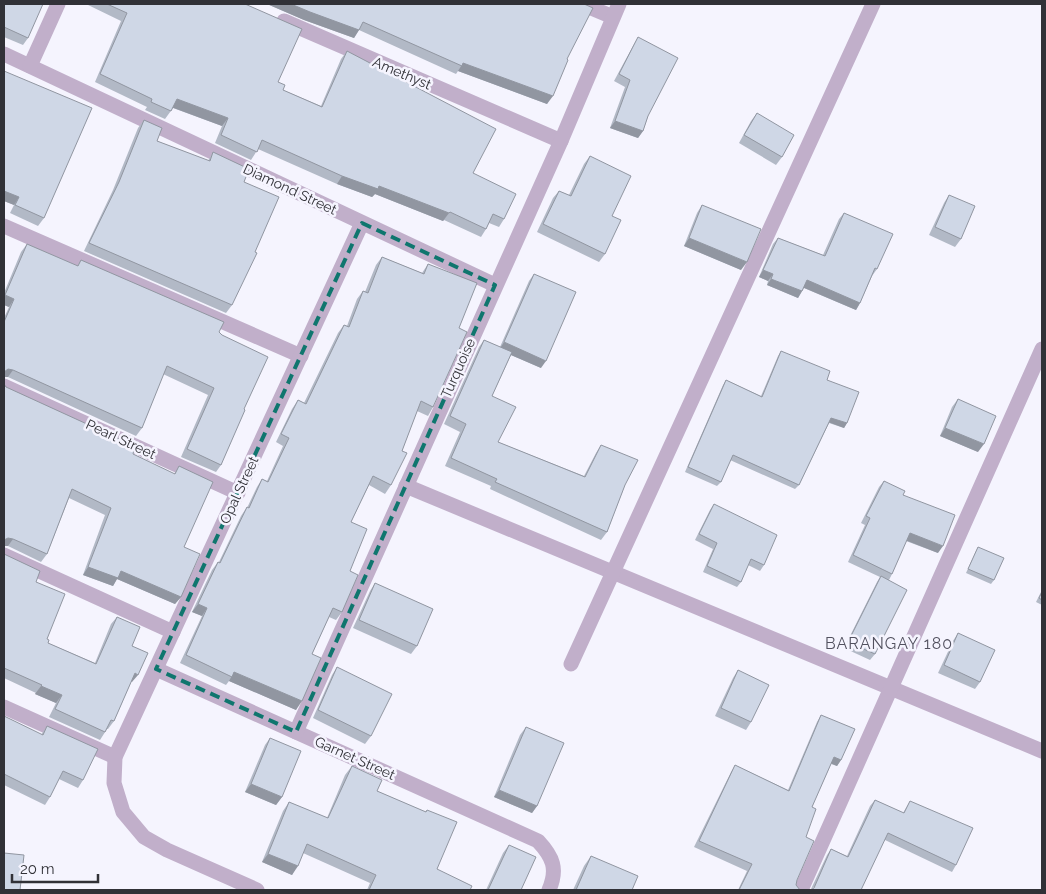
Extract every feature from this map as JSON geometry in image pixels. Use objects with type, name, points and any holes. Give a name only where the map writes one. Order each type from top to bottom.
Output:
[{"type":"street","points":[[30,66],[58,4]]},
{"type":"street","points":[[582,4],[616,10]]},
{"type":"street","points":[[571,664],[873,4]]},
{"type":"street","name":"Turquoise","points":[[296,732],[495,285],[561,142],[616,10]]},
{"type":"street","name":"Amethyst","points":[[271,16],[561,142]]},
{"type":"street","name":"Diamond Street","points":[[4,54],[495,285]]},
{"type":"street","name":"Opal Street","points":[[116,757],[362,223]]},
{"type":"street","points":[[4,226],[301,356]]},
{"type":"street","points":[[801,890],[1042,349]]},
{"type":"street","name":"Pearl Street","points":[[4,386],[238,493]]},
{"type":"street","points":[[406,486],[1042,752]]},
{"type":"street","points":[[4,555],[173,632]]},
{"type":"street","name":"Garnet Street","points":[[156,669],[538,841],[550,853],[554,866],[553,882],[549,890]]},
{"type":"street","points":[[4,708],[116,757],[114,783],[124,812],[144,837],[167,850],[256,890]]},
{"type":"highlighted area","points":[[362,223],[495,285],[296,732],[156,669]]},
{"type":"building","points":[[4,4],[43,4],[28,38],[4,27]]},
{"type":"building","points":[[107,4],[245,4],[302,29],[278,82],[285,85],[283,90],[322,107],[347,51],[496,129],[473,173],[516,194],[504,219],[493,214],[486,229],[450,212],[379,186],[378,189],[342,176],[262,140],[257,152],[221,135],[228,118],[177,99],[171,111],[151,102],[152,99],[100,74],[127,13]]},
{"type":"building","points":[[291,4],[584,4],[593,8],[567,59],[553,96],[463,63],[462,66],[363,22],[359,30]]},
{"type":"building","points":[[638,37],[678,58],[648,116],[643,131],[615,121],[630,80],[619,74]]},
{"type":"building","points":[[4,71],[92,108],[44,218],[15,205],[19,197],[4,191]]},
{"type":"building","points":[[757,113],[794,135],[782,157],[744,135]]},
{"type":"building","points":[[144,120],[162,128],[157,141],[210,161],[213,152],[249,169],[244,182],[279,197],[255,252],[257,253],[232,305],[89,243],[119,182]]},
{"type":"building","points":[[590,156],[631,176],[612,216],[621,220],[605,254],[543,224],[559,191],[571,196]]},
{"type":"building","points":[[949,195],[975,206],[961,239],[935,227]]},
{"type":"building","points":[[702,205],[761,229],[747,262],[689,238]]},
{"type":"building","points":[[844,213],[893,234],[877,269],[875,268],[860,303],[807,280],[802,291],[771,279],[773,274],[763,270],[778,238],[825,256]]},
{"type":"building","points":[[27,244],[78,266],[81,260],[224,322],[219,332],[222,335],[268,357],[221,465],[187,449],[214,388],[167,366],[142,428],[13,370],[8,369],[4,372],[4,322],[14,299],[5,295]]},
{"type":"building","points":[[382,257],[424,274],[428,264],[477,283],[459,328],[467,332],[433,407],[421,401],[402,451],[407,453],[391,485],[373,476],[351,522],[367,529],[350,571],[358,575],[342,612],[333,608],[312,654],[321,658],[302,701],[234,672],[232,677],[186,655],[207,608],[198,604],[247,507],[249,508],[262,479],[268,482],[289,438],[281,434],[298,400],[306,404],[344,325],[349,327],[363,291],[368,293]]},
{"type":"building","points":[[534,274],[576,292],[546,361],[504,342]]},
{"type":"building","points":[[484,340],[512,352],[492,396],[516,407],[498,442],[585,477],[601,445],[638,460],[625,485],[607,532],[495,482],[497,479],[451,458],[466,424],[450,416]]},
{"type":"building","points":[[781,351],[830,371],[827,380],[859,392],[847,423],[831,418],[799,485],[733,455],[721,482],[688,467],[726,380],[762,397]]},
{"type":"building","points":[[4,384],[6,387],[135,446],[133,454],[175,474],[179,466],[213,482],[184,547],[200,554],[181,597],[121,571],[118,578],[88,567],[111,508],[72,489],[47,554],[13,539],[8,538],[4,540]]},
{"type":"building","points":[[958,399],[996,416],[984,444],[945,428]]},
{"type":"building","points":[[884,481],[905,491],[903,495],[955,515],[943,546],[910,533],[892,574],[853,555],[870,518],[866,516]]},
{"type":"building","points":[[714,504],[777,535],[764,565],[751,559],[741,582],[707,566],[717,543],[699,534]]},
{"type":"building","points":[[978,547],[1004,558],[994,580],[968,569]]},
{"type":"building","points":[[4,554],[40,571],[36,582],[65,594],[47,639],[49,640],[48,643],[96,664],[117,617],[140,627],[132,646],[148,653],[138,675],[135,673],[114,721],[111,720],[105,732],[55,709],[62,695],[4,668]]},
{"type":"building","points":[[881,576],[907,590],[875,654],[848,642]]},
{"type":"building","points":[[375,583],[433,609],[417,646],[359,620]]},
{"type":"building","points":[[958,633],[995,650],[980,682],[944,665]]},
{"type":"building","points":[[337,667],[392,694],[371,736],[318,710]]},
{"type":"building","points":[[738,670],[769,685],[751,722],[721,708]]},
{"type":"building","points":[[821,715],[855,729],[841,760],[834,757],[812,807],[816,809],[806,837],[814,841],[797,880],[796,885],[800,890],[739,890],[752,864],[699,841],[735,765],[789,791]]},
{"type":"building","points":[[4,716],[43,735],[47,726],[98,749],[83,780],[63,771],[50,797],[4,774]]},
{"type":"building","points":[[526,727],[564,743],[537,806],[499,790]]},
{"type":"building","points":[[270,738],[301,751],[282,797],[251,784]]},
{"type":"building","points":[[352,766],[382,780],[377,791],[426,812],[427,810],[457,822],[437,869],[472,886],[470,890],[369,890],[376,875],[307,844],[298,866],[268,854],[289,802],[328,818]]},
{"type":"building","points":[[875,800],[904,813],[910,801],[973,828],[956,865],[888,833],[861,890],[810,890],[814,888],[831,849],[848,857]]},
{"type":"building","points":[[509,845],[536,857],[521,890],[488,890]]},
{"type":"building","points":[[4,853],[24,855],[20,890],[4,890]]},
{"type":"building","points":[[591,856],[638,876],[632,890],[576,890]]},
{"type":"district","name":"BARANGAY 180","points":[[889,643]]}]
